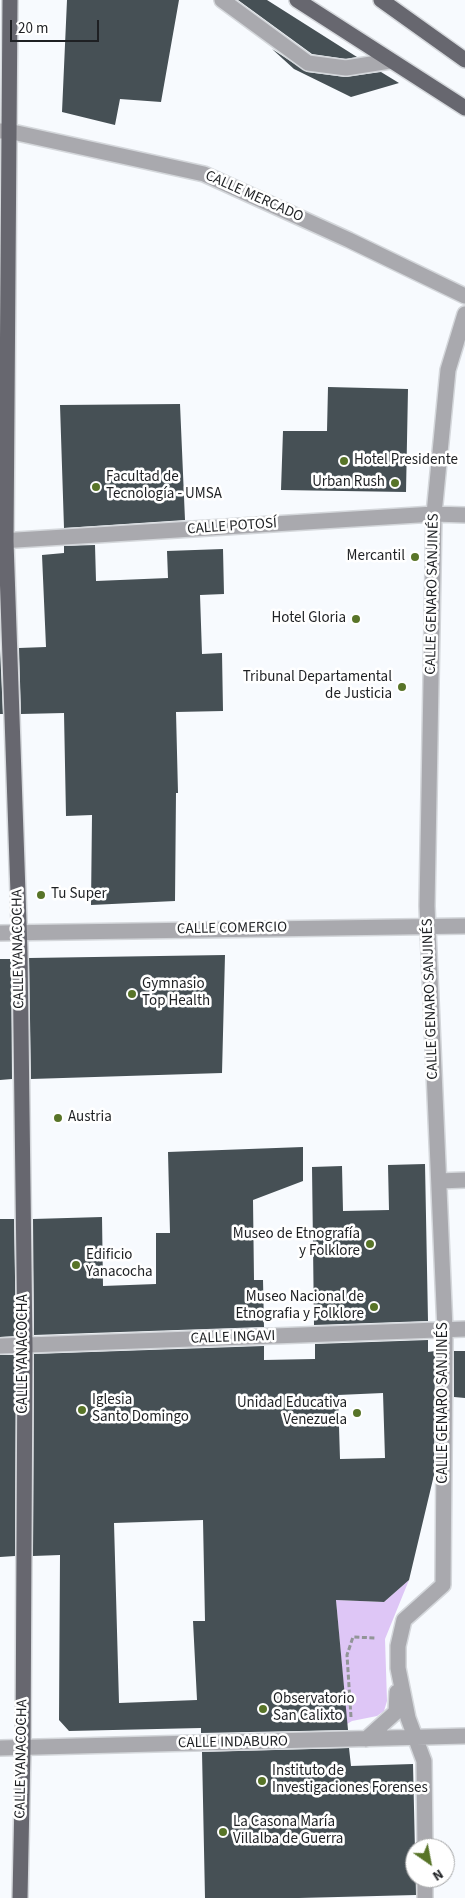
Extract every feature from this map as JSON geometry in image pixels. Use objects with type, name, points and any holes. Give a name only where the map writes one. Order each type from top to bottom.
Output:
[{"type":"main road","name":"CALLE YANACOCHA","points":[[10,0],[4,131],[3,541],[19,932],[25,1346],[23,1748],[20,1898]]},
{"type":"main road","points":[[297,0],[465,108]]},
{"type":"main road","points":[[380,0],[465,60]]},
{"type":"street","points":[[222,0],[308,63],[346,68],[390,61]]},
{"type":"street","name":"CALLE MERCADO","points":[[4,131],[204,174],[349,240],[465,296]]},
{"type":"street","name":"CALLE GENARO SANJINÉS","points":[[366,1739],[396,1712],[398,1646],[404,1620],[443,1585],[446,1330],[427,925],[434,514],[448,370],[465,314]]},
{"type":"street","name":"CALLE POTOSÍ","points":[[3,541],[434,514],[465,515]]},
{"type":"street","name":"CALLE COMERCIO","points":[[0,933],[427,925],[465,926]]},
{"type":"street","points":[[439,1180],[465,1180]]},
{"type":"street","name":"CALLE INGAVI","points":[[0,1346],[465,1329]]},
{"type":"street","name":"CALLE GENARO SANJINÉS","points":[[398,1668],[408,1718],[424,1761],[425,1838]]},
{"type":"street","name":"CALLE INDABURO","points":[[0,1748],[465,1736]]},
{"type":"shaded area","points":[[409,1580],[385,1639],[387,1701],[384,1711],[377,1716],[352,1721],[347,1724],[336,1600],[384,1602]]},
{"type":"building","points":[[67,0],[179,0],[161,102],[120,99],[115,125],[62,112]]},
{"type":"building","points":[[238,0],[267,0],[357,57],[346,59],[312,54]]},
{"type":"building","points":[[272,49],[307,72],[345,77],[381,72],[399,83],[351,97],[294,69]]},
{"type":"building","name":"Hotel Presidente","points":[[328,387],[408,389],[406,492],[281,490],[283,431],[327,431]]},
{"type":"building","name":"Facultad de Tecnología - UMSA","points":[[180,404],[185,520],[64,528],[60,405]]},
{"type":"building","points":[[95,545],[96,581],[168,578],[167,551],[223,549],[224,594],[200,595],[202,654],[222,653],[223,711],[176,712],[178,793],[176,793],[175,901],[91,905],[92,815],[66,816],[64,713],[21,714],[19,648],[46,647],[42,555],[64,553],[64,546]]},
{"type":"building","points":[[0,649],[3,714],[0,714]]},
{"type":"building","points":[[225,955],[222,1073],[31,1079],[29,958]]},
{"type":"building","points":[[0,959],[11,959],[12,1079],[0,1080]]},
{"type":"building","points":[[303,1147],[303,1181],[253,1200],[254,1280],[263,1280],[264,1327],[34,1335],[33,1219],[102,1217],[103,1286],[156,1284],[156,1233],[170,1233],[168,1152]]},
{"type":"building","points":[[425,1164],[428,1321],[314,1325],[312,1167],[342,1166],[343,1211],[389,1210],[388,1165]]},
{"type":"building","points":[[0,1219],[14,1219],[16,1336],[0,1337]]},
{"type":"building","points":[[428,1340],[428,1352],[435,1351],[434,1475],[409,1580],[384,1602],[336,1600],[348,1730],[201,1733],[201,1728],[69,1731],[59,1720],[60,1555],[33,1556],[34,1354],[264,1346],[264,1360],[315,1359],[315,1344]],"holes":[[[383,1393],[385,1458],[340,1459],[338,1395]],[[203,1520],[205,1621],[193,1621],[197,1700],[119,1703],[114,1523]]]},
{"type":"building","points":[[454,1351],[465,1351],[465,1398],[454,1397]]},
{"type":"building","points":[[0,1355],[16,1355],[15,1556],[0,1557]]},
{"type":"building","name":"La Casona María Villalba de Guerra","points":[[349,1748],[351,1766],[413,1764],[415,1838],[405,1838],[405,1888],[416,1888],[416,1895],[205,1898],[202,1752]]},
{"type":"place","name":"Hotel Presidente","points":[[344,461]]},
{"type":"place","name":"Urban Rush","points":[[395,483]]},
{"type":"place","name":"Facultad de Tecnología - UMSA","points":[[96,487]]},
{"type":"place","name":"Mercantil","points":[[415,557]]},
{"type":"place","name":"Hotel Gloria","points":[[356,619]]},
{"type":"place","name":"Tribunal Departamental de Justicia","points":[[402,687]]},
{"type":"place","name":"Tu Super","points":[[41,895]]},
{"type":"place","name":"Gymnasio Top Health","points":[[132,994]]},
{"type":"place","name":"Austria","points":[[58,1118]]},
{"type":"place","name":"Museo de Etnografía y Folklore","points":[[370,1244]]},
{"type":"place","name":"Edificio Yanacocha","points":[[76,1265]]},
{"type":"place","name":"Museo Nacional de Etnografia y Folklore","points":[[374,1307]]},
{"type":"place","name":"Iglesia Santo Domingo","points":[[82,1410]]},
{"type":"place","name":"Unidad Educativa Venezuela","points":[[357,1413]]},
{"type":"place","name":"Observatorio San Calixto","points":[[263,1709]]},
{"type":"place","name":"Instituto de Investigaciones Forenses","points":[[262,1781]]},
{"type":"place","name":"La Casona María Villalba de Guerra","points":[[223,1832]]}]
